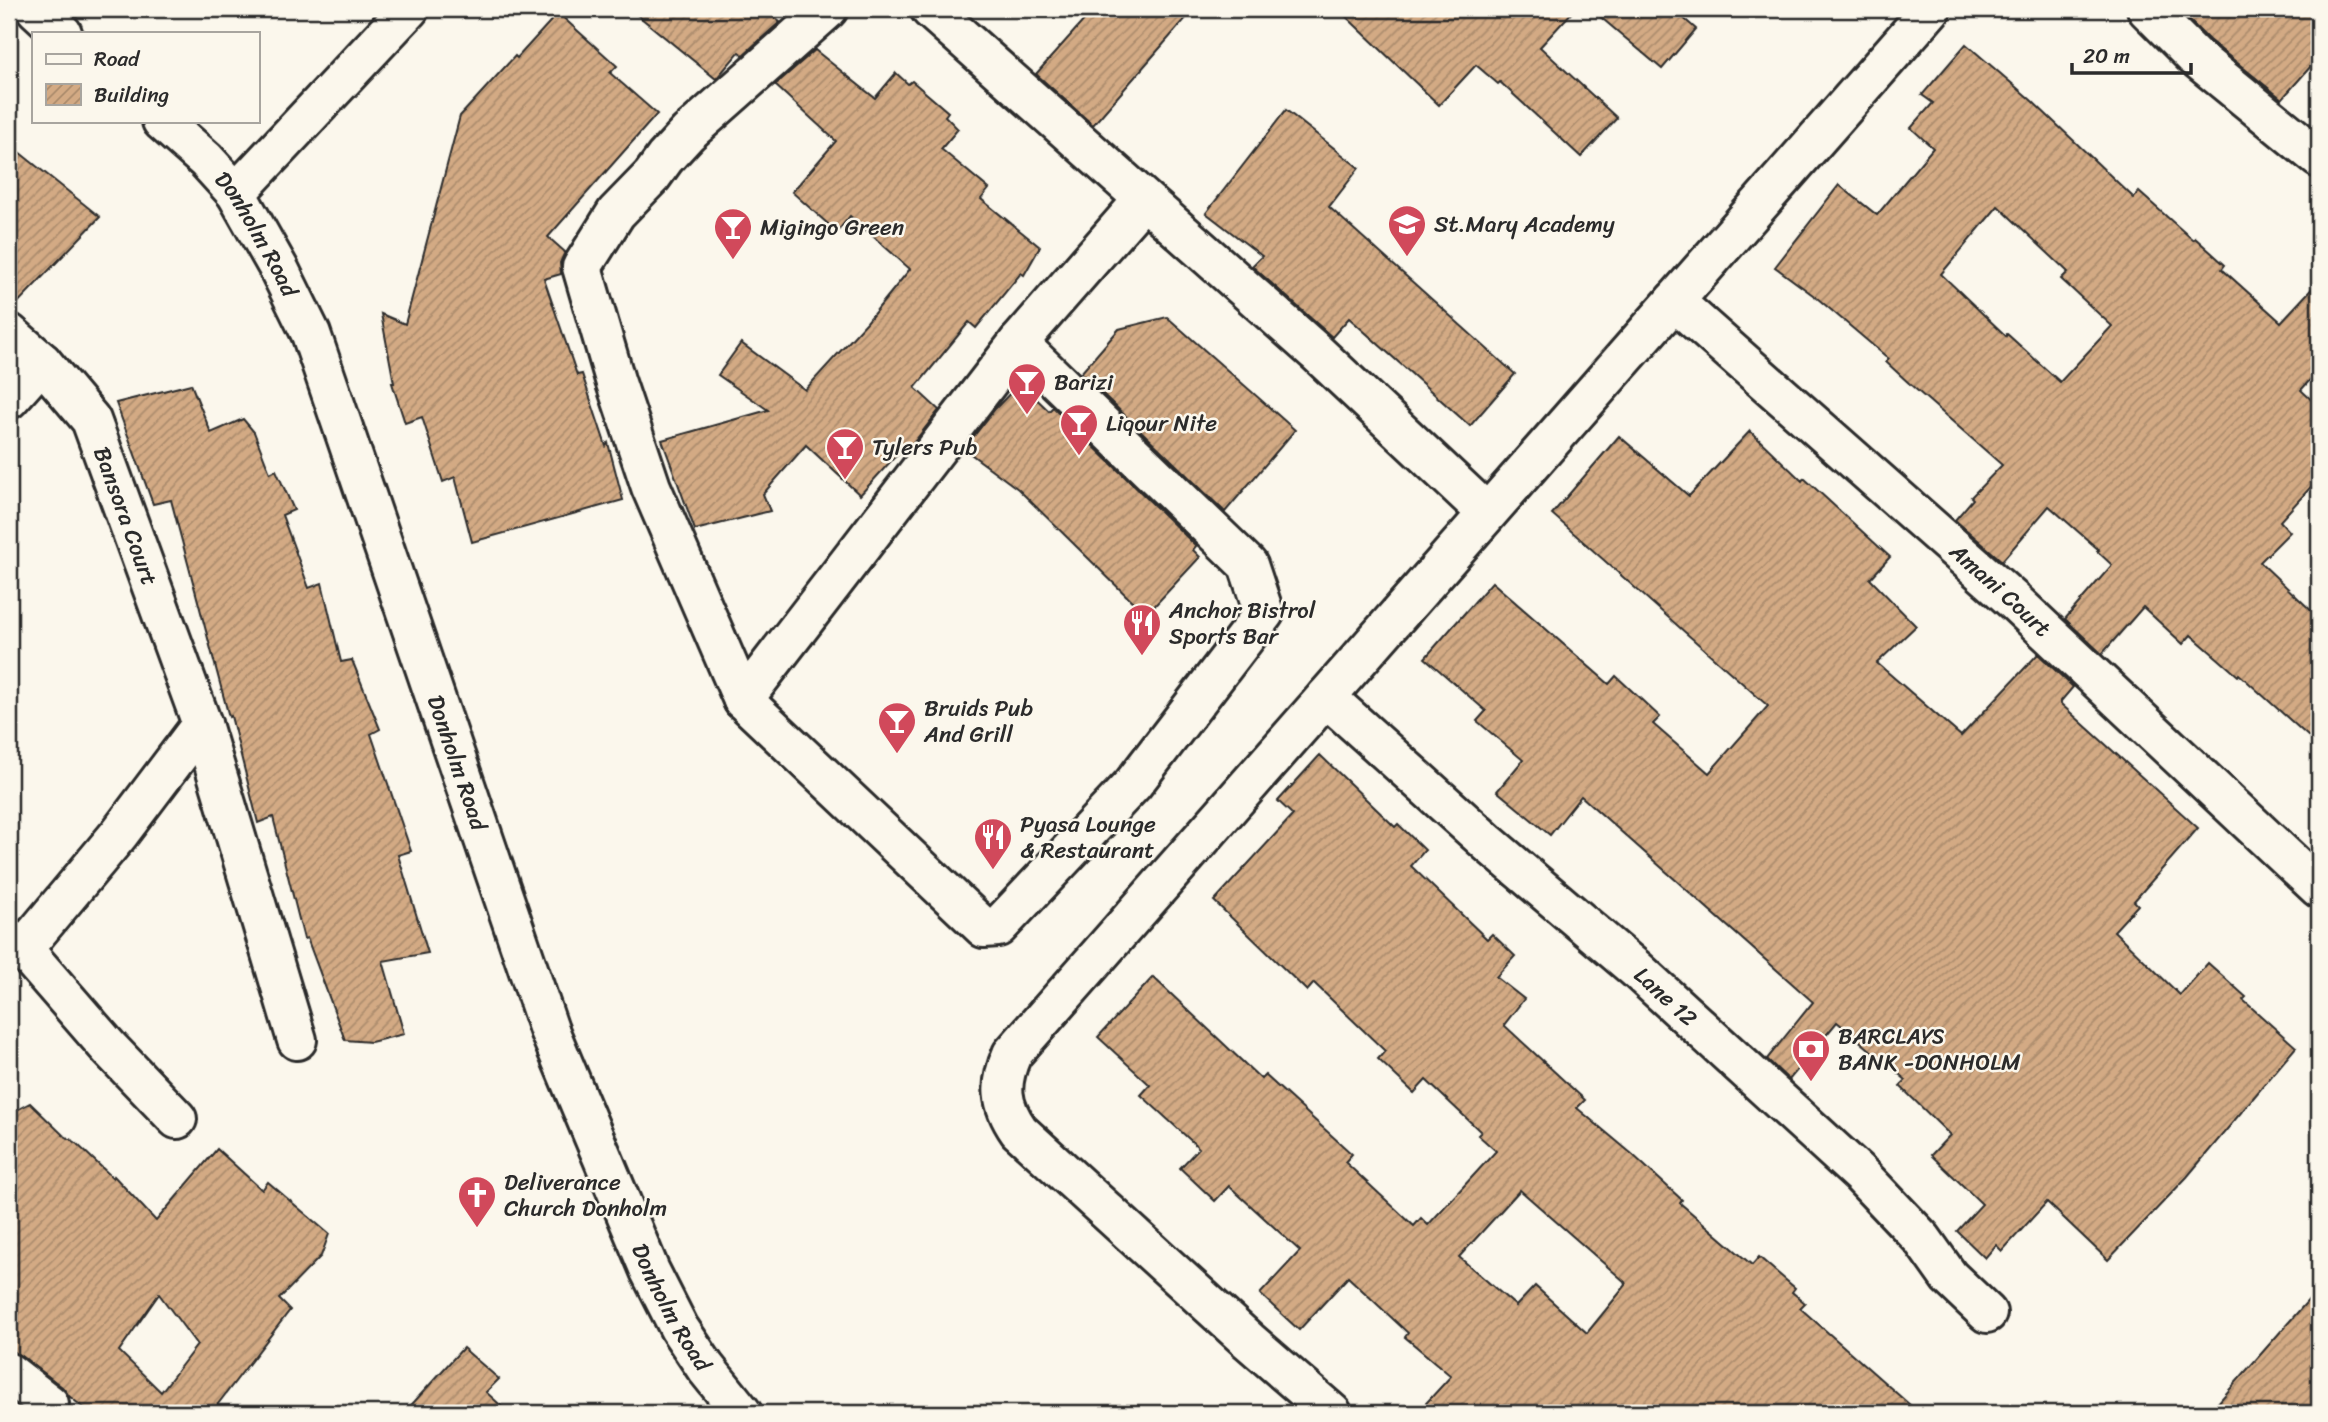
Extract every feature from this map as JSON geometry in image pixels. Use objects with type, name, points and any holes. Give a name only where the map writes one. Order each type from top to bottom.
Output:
[{"type":"street","points":[[36,9],[61,32]]},
{"type":"street","points":[[236,193],[409,9]]},
{"type":"street","points":[[828,9],[688,133],[616,213],[583,267],[614,380],[651,487],[743,700],[984,928],[998,927],[1133,784],[1265,613],[1248,565],[1018,343]]},
{"type":"street","points":[[930,9],[1316,352],[1487,513]]},
{"type":"street","points":[[1332,1413],[1018,1131],[1007,1115],[1003,1096],[1003,1074],[1012,1054],[1931,9]]},
{"type":"street","points":[[2147,9],[2194,56],[2319,158]]},
{"type":"street","name":"Donholm Road","points":[[163,122],[206,160],[236,193],[312,334],[540,1004],[569,1080],[640,1250],[679,1328],[741,1413]]},
{"type":"street","points":[[743,700],[1018,343],[1143,200]]},
{"type":"street","name":"Amani Court","points":[[1674,301],[2014,601],[2319,888]]},
{"type":"street","name":"Bansora Court","points":[[9,334],[41,362],[91,420],[202,724],[297,1040]]},
{"type":"street","points":[[9,399],[41,362]]},
{"type":"street","name":"Lane 12","points":[[1325,697],[1488,843],[1636,969],[1861,1175],[1922,1239],[1949,1277],[1987,1313]]},
{"type":"street","points":[[177,1119],[109,1048],[16,943],[118,834],[202,724]]},
{"type":"street","points":[[9,1373],[49,1404]]},
{"type":"building","points":[[630,9],[764,9],[780,22],[743,55],[739,52],[716,79]]},
{"type":"building","points":[[1094,9],[1194,9],[1093,125],[1036,74]]},
{"type":"building","points":[[1338,9],[1575,9],[1540,47],[1617,118],[1581,157],[1500,82],[1498,84],[1476,65],[1439,105]]},
{"type":"building","points":[[1591,9],[1673,9],[1696,29],[1662,69]]},
{"type":"building","points":[[2178,9],[2319,9],[2319,57],[2282,99],[2209,40]]},
{"type":"building","points":[[558,13],[617,66],[610,73],[657,114],[548,237],[565,252],[560,263],[561,274],[544,279],[577,375],[582,374],[606,446],[608,443],[623,500],[472,542],[455,477],[443,482],[422,417],[405,423],[392,383],[381,314],[405,324],[460,116]]},
{"type":"building","points":[[1966,44],[2031,100],[2134,198],[2139,192],[2193,240],[2195,238],[2225,265],[2222,269],[2281,322],[2319,281],[2319,370],[2301,390],[2319,407],[2319,478],[2280,521],[2290,532],[2260,562],[2319,618],[2319,746],[2191,635],[2183,644],[2143,607],[2102,654],[2065,619],[2112,565],[2049,506],[2002,561],[1955,520],[1973,499],[1971,497],[2002,465],[1886,362],[1889,359],[1817,298],[1775,267],[1839,185],[1877,215],[1933,148],[1911,128],[1933,103],[1922,95]],"holes":[[[1998,206],[2068,272],[2061,279],[2112,326],[2060,382],[2007,334],[2006,336],[1941,274]]]},
{"type":"building","points":[[815,50],[875,98],[896,73],[908,84],[912,81],[948,112],[945,116],[958,129],[941,149],[989,189],[981,199],[1040,247],[1024,275],[1021,273],[976,328],[969,322],[915,388],[939,410],[905,454],[901,450],[860,495],[806,445],[763,494],[770,511],[695,530],[662,440],[768,410],[718,375],[741,343],[805,390],[867,322],[910,269],[850,216],[837,232],[792,192],[836,141],[775,85]]},
{"type":"building","points":[[1286,110],[1359,168],[1329,207],[1515,374],[1470,426],[1349,318],[1332,337],[1252,266],[1262,256],[1206,213]]},
{"type":"building","points":[[9,144],[100,217],[9,312]]},
{"type":"building","points":[[1167,317],[1295,430],[1225,512],[1081,373],[1119,329]]},
{"type":"building","points":[[1020,383],[1049,411],[1053,407],[1196,546],[1193,550],[1200,557],[1146,615],[1018,489],[964,449],[995,409]]},
{"type":"building","points":[[191,384],[211,433],[243,419],[254,432],[270,473],[276,470],[294,510],[282,515],[309,588],[322,583],[341,662],[352,660],[380,729],[371,734],[411,851],[398,855],[428,953],[383,961],[404,1034],[371,1042],[345,1040],[307,938],[304,939],[273,817],[258,823],[171,500],[153,504],[116,403]]},
{"type":"building","points":[[1750,431],[1802,481],[1804,478],[1890,557],[1870,579],[1916,626],[1877,663],[1961,736],[2038,654],[2073,687],[2061,704],[2198,828],[2134,901],[2138,905],[2114,931],[2180,995],[2208,963],[2246,997],[2243,1000],[2296,1047],[2187,1177],[2108,1260],[2047,1202],[2002,1251],[1996,1245],[1985,1258],[1957,1231],[1982,1204],[1931,1155],[1950,1135],[1900,1086],[1906,1080],[1837,1022],[1789,1080],[1767,1059],[1813,1002],[1581,796],[1550,835],[1497,791],[1523,760],[1477,721],[1486,711],[1425,658],[1492,582],[1609,684],[1616,676],[1660,717],[1653,724],[1709,773],[1768,706],[1552,514],[1619,436],[1689,496]]},
{"type":"building","points":[[1320,755],[1395,827],[1398,824],[1425,850],[1411,866],[1487,939],[1492,934],[1515,956],[1496,977],[1524,999],[1504,1025],[1585,1100],[1577,1108],[1632,1154],[1682,1200],[1680,1203],[1752,1265],[1759,1257],[1795,1288],[1792,1292],[1805,1303],[1800,1308],[1919,1413],[1417,1413],[1451,1376],[1405,1337],[1408,1333],[1348,1277],[1299,1330],[1260,1294],[1300,1251],[1229,1186],[1215,1201],[1180,1168],[1199,1148],[1141,1095],[1150,1085],[1098,1037],[1153,977],[1261,1079],[1265,1075],[1352,1154],[1345,1162],[1414,1226],[1421,1218],[1428,1225],[1496,1151],[1478,1135],[1481,1132],[1426,1080],[1414,1093],[1378,1059],[1385,1051],[1314,983],[1307,991],[1214,901],[1293,815],[1278,801]],"holes":[[[1520,1190],[1626,1285],[1587,1333],[1535,1286],[1516,1306],[1459,1257]]]},
{"type":"building","points":[[30,1103],[63,1135],[75,1142],[113,1178],[114,1176],[156,1221],[217,1149],[262,1190],[268,1182],[329,1234],[321,1256],[279,1299],[290,1310],[211,1413],[90,1413],[62,1387],[9,1349],[9,1114]],"holes":[[[159,1294],[197,1345],[161,1392],[119,1351]]]},
{"type":"building","points":[[2319,1288],[2319,1413],[2209,1413]]},
{"type":"building","points":[[463,1348],[499,1379],[486,1392],[509,1413],[404,1413]]},
{"type":"place","name":"St.Mary Academy","points":[[1407,258]]},
{"type":"place","name":"Migingo Green","points":[[733,261]]},
{"type":"place","name":"Barizi","points":[[1027,416]]},
{"type":"place","name":"Liqour Nite","points":[[1079,457]]},
{"type":"place","name":"Tylers Pub","points":[[845,481]]},
{"type":"place","name":"Anchor Bistrol Sports Bar","points":[[1142,657]]},
{"type":"place","name":"Bruids Pub And Grill","points":[[897,755]]},
{"type":"place","name":"Pyasa Lounge & Restaurant","points":[[993,871]]},
{"type":"place","name":"BARCLAYS BANK -DONHOLM","points":[[1811,1083]]},
{"type":"place","name":"Deliverance Church Donholm","points":[[477,1229]]}]
